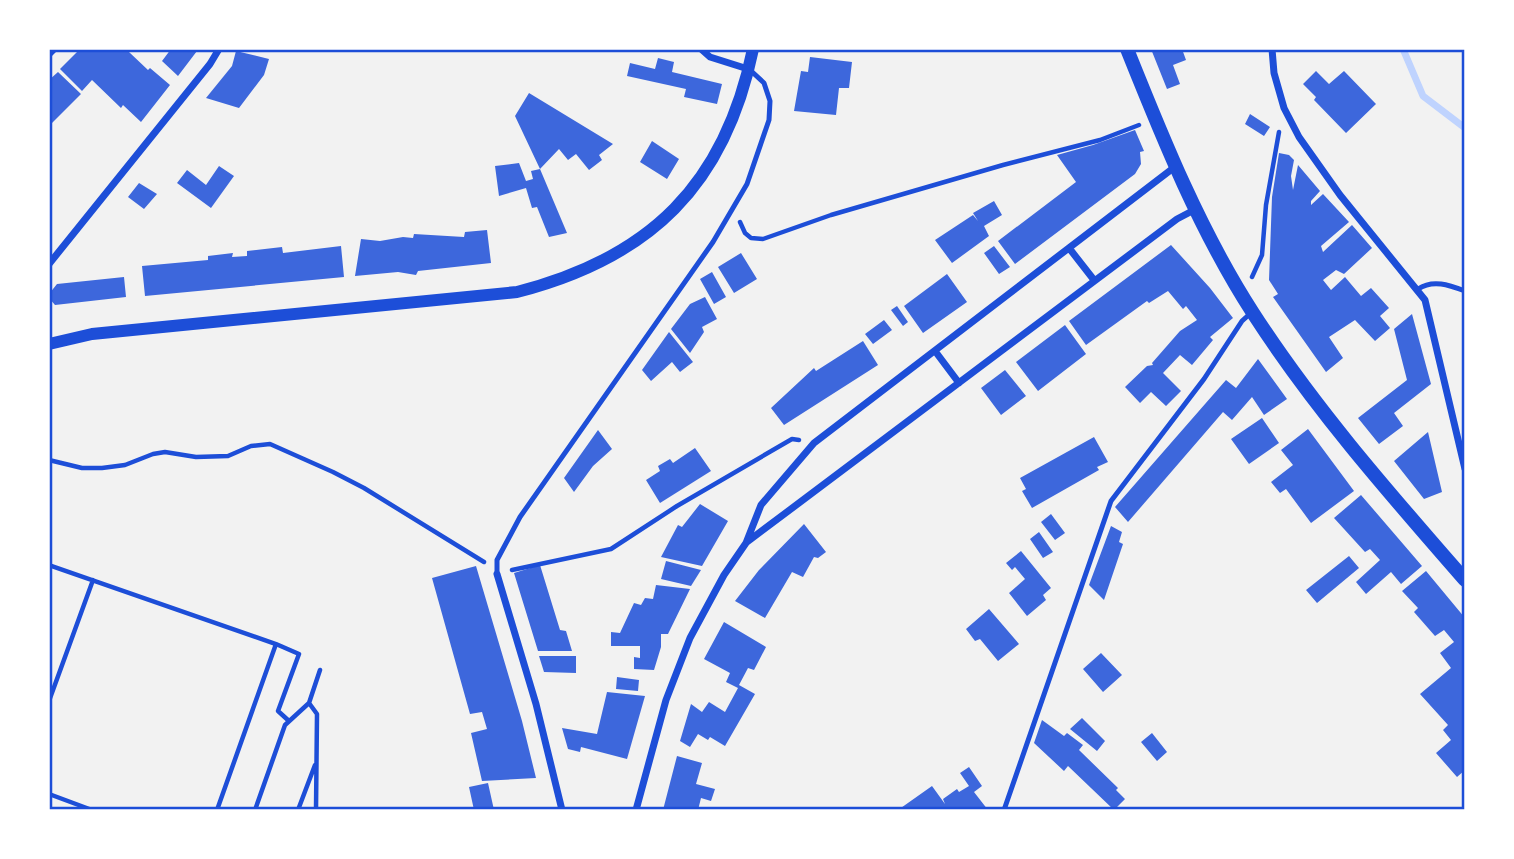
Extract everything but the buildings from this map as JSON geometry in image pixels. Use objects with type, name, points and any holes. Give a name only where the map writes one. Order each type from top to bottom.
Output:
[{"type":"main road","points":[[1127,49],[1196,209],[1252,312],[1304,388],[1361,462],[1465,580]]},
{"type":"street","points":[[49,54],[54,49]]},
{"type":"street","points":[[49,264],[210,64],[219,49]]},
{"type":"street","points":[[701,49],[710,57],[749,69]]},
{"type":"street","points":[[49,344],[92,334],[517,292],[584,272],[618,254],[655,227],[688,195],[713,160],[733,123],[753,49]]},
{"type":"street","points":[[1272,49],[1274,73],[1284,107],[1299,137],[1324,173],[1425,300],[1465,469]]},
{"type":"street","points":[[636,810],[678,666],[706,606],[746,543],[761,505],[814,443],[1177,165]]},
{"type":"street","points":[[746,543],[1094,280],[1177,219],[1196,209]]},
{"type":"street","points":[[1069,248],[1094,280]]},
{"type":"street","points":[[935,351],[959,383]]},
{"type":"street","points":[[497,574],[536,704],[562,810]]},
{"type":"lane","points":[[497,574],[497,560],[520,517],[735,207],[751,173],[769,120],[770,101],[764,83],[749,69]]},
{"type":"lane","points":[[1418,289],[1434,283],[1465,291]]},
{"type":"lane","points":[[1004,810],[1111,501],[1204,379],[1242,321],[1252,312]]},
{"type":"path","points":[[1257,270],[1262,255],[1266,205],[1284,107]]},
{"type":"path","points":[[735,207],[745,233],[751,238],[763,239],[831,215],[1100,140],[1156,118]]},
{"type":"path","points":[[49,460],[82,468],[102,468],[165,452],[197,457],[228,456],[251,446],[270,444],[364,488],[482,559],[497,574],[611,549],[677,506],[792,439],[814,443]]},
{"type":"path","points":[[49,565],[299,654],[278,711],[289,721]]},
{"type":"path","points":[[49,701],[93,580]]},
{"type":"path","points":[[217,810],[276,644]]},
{"type":"path","points":[[254,810],[289,721],[309,702],[320,670]]},
{"type":"path","points":[[309,702],[317,714],[316,810]]},
{"type":"path","points":[[298,810],[316,761]]},
{"type":"path","points":[[49,794],[92,810]]},
{"type":"waterway","points":[[1403,49],[1423,96],[1465,128]]}]
